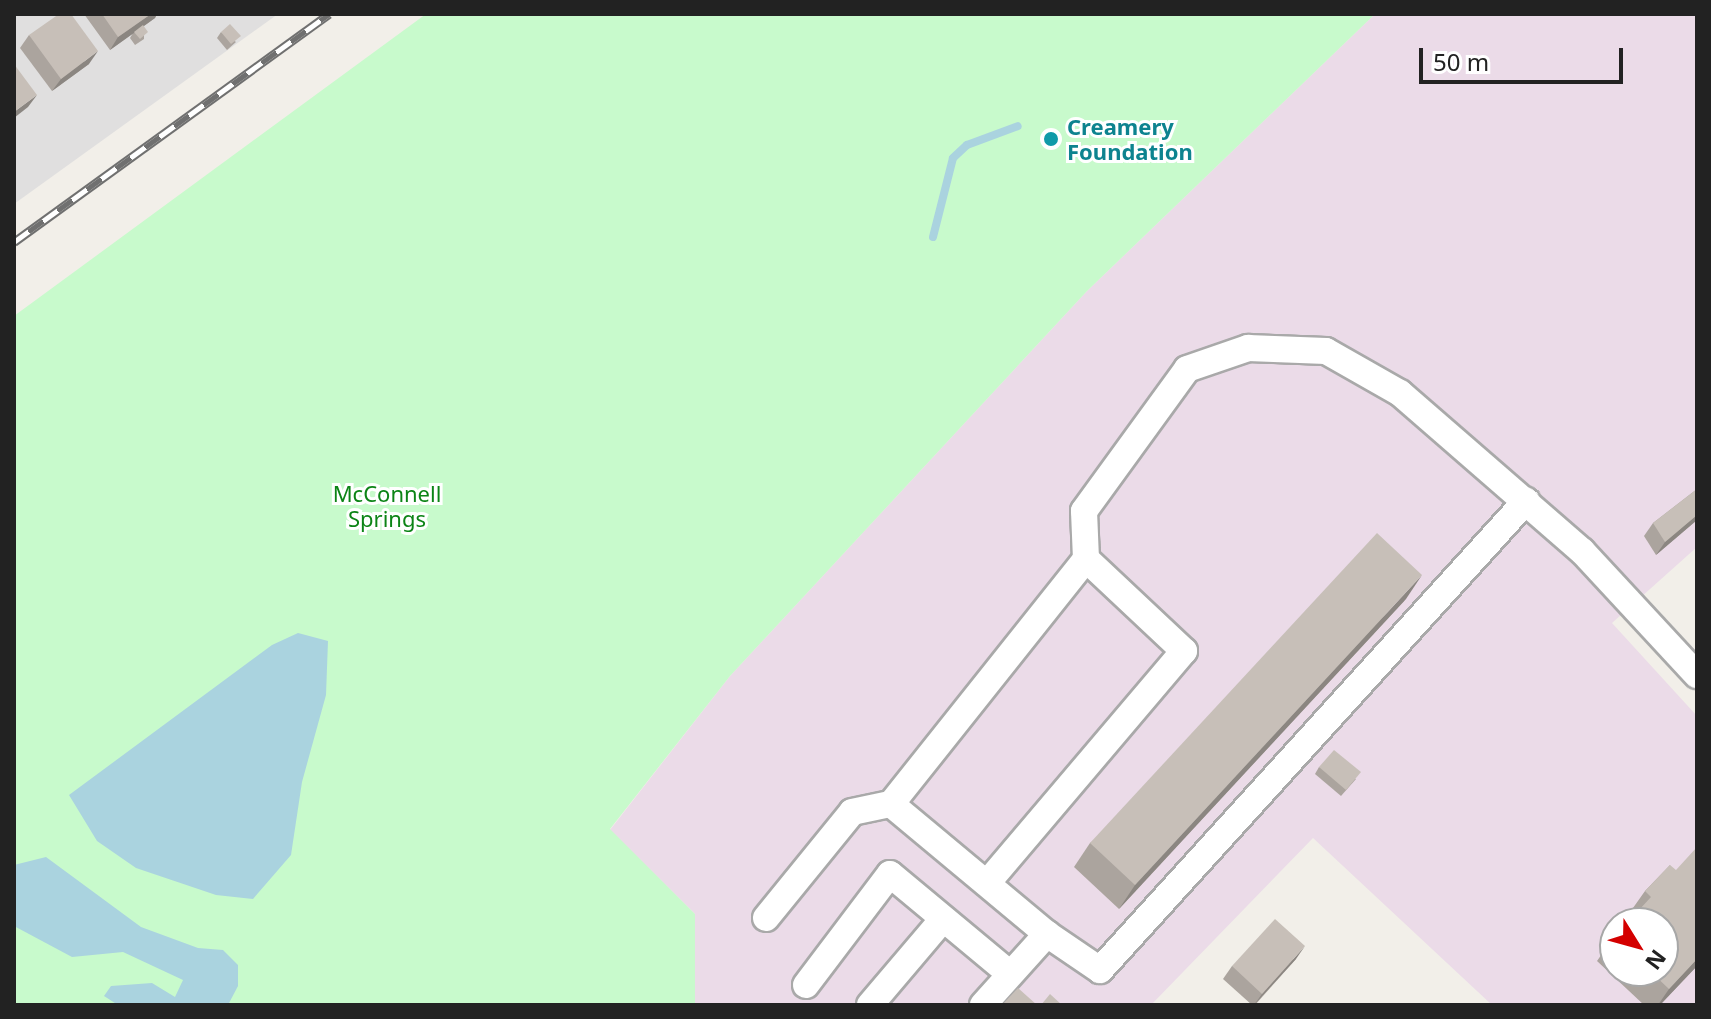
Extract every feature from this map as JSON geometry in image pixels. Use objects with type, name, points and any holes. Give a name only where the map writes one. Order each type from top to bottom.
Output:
[{"type":"street","points":[[766,918],[852,812],[891,804],[1086,559],[1084,511],[1187,369],[1248,348],[1326,351],[1400,393],[1582,551],[1697,675]]},
{"type":"street","points":[[891,804],[1047,934],[1100,970],[1526,501]]},
{"type":"street","points":[[988,882],[1184,651],[1086,559]]},
{"type":"street","points":[[806,985],[890,874],[1010,974]]},
{"type":"street","points":[[870,1005],[943,919]]},
{"type":"street","points":[[983,1005],[1047,934]]},
{"type":"shaded area","points":[[14,14],[278,14],[14,204]]},
{"type":"shaded area","points":[[1375,14],[1697,14],[1697,547],[1612,623],[1697,716],[1697,1005],[1492,1005],[1313,838],[1151,1005],[695,1005],[695,914],[610,830],[730,676],[1087,291]]},
{"type":"green space","name":"McConnell Springs","points":[[426,14],[1375,14],[1087,291],[730,676],[610,829],[695,914],[695,1005],[14,1005],[14,316]]},
{"type":"water","points":[[298,633],[328,641],[326,695],[302,782],[291,855],[253,899],[216,895],[136,868],[97,841],[69,795],[272,645]]},
{"type":"water","points":[[46,857],[141,927],[198,948],[223,950],[238,965],[238,986],[228,1005],[118,1005],[104,996],[111,986],[152,983],[175,997],[183,980],[123,952],[72,957],[14,926],[14,865]]},
{"type":"building","points":[[59,14],[71,14],[98,51],[61,79],[29,35]]},
{"type":"building","points":[[102,14],[151,14],[118,37]]},
{"type":"building","points":[[230,24],[241,36],[231,44],[221,32]]},
{"type":"building","points":[[143,25],[148,32],[140,39],[134,32]]},
{"type":"building","points":[[14,64],[37,95],[14,112]]},
{"type":"building","points":[[1697,489],[1697,515],[1665,542],[1653,523]]},
{"type":"building","points":[[1377,533],[1422,575],[1135,885],[1090,843]]},
{"type":"building","points":[[1334,750],[1361,772],[1346,790],[1319,767]]},
{"type":"building","points":[[1697,847],[1697,959],[1679,978],[1679,907],[1642,907],[1651,897],[1645,891],[1670,865],[1676,870]]},
{"type":"building","points":[[1275,919],[1305,946],[1262,994],[1232,966]]},
{"type":"building","points":[[1018,988],[1037,1005],[1002,1005]]},
{"type":"building","points":[[1050,994],[1062,1005],[1041,1005]]},
{"type":"waterway","points":[[933,237],[953,158],[967,145],[1018,126]]},
{"type":"railway","points":[[14,242],[329,14]]},
{"type":"place","name":"Creamery Foundation","points":[[1051,139]]}]
